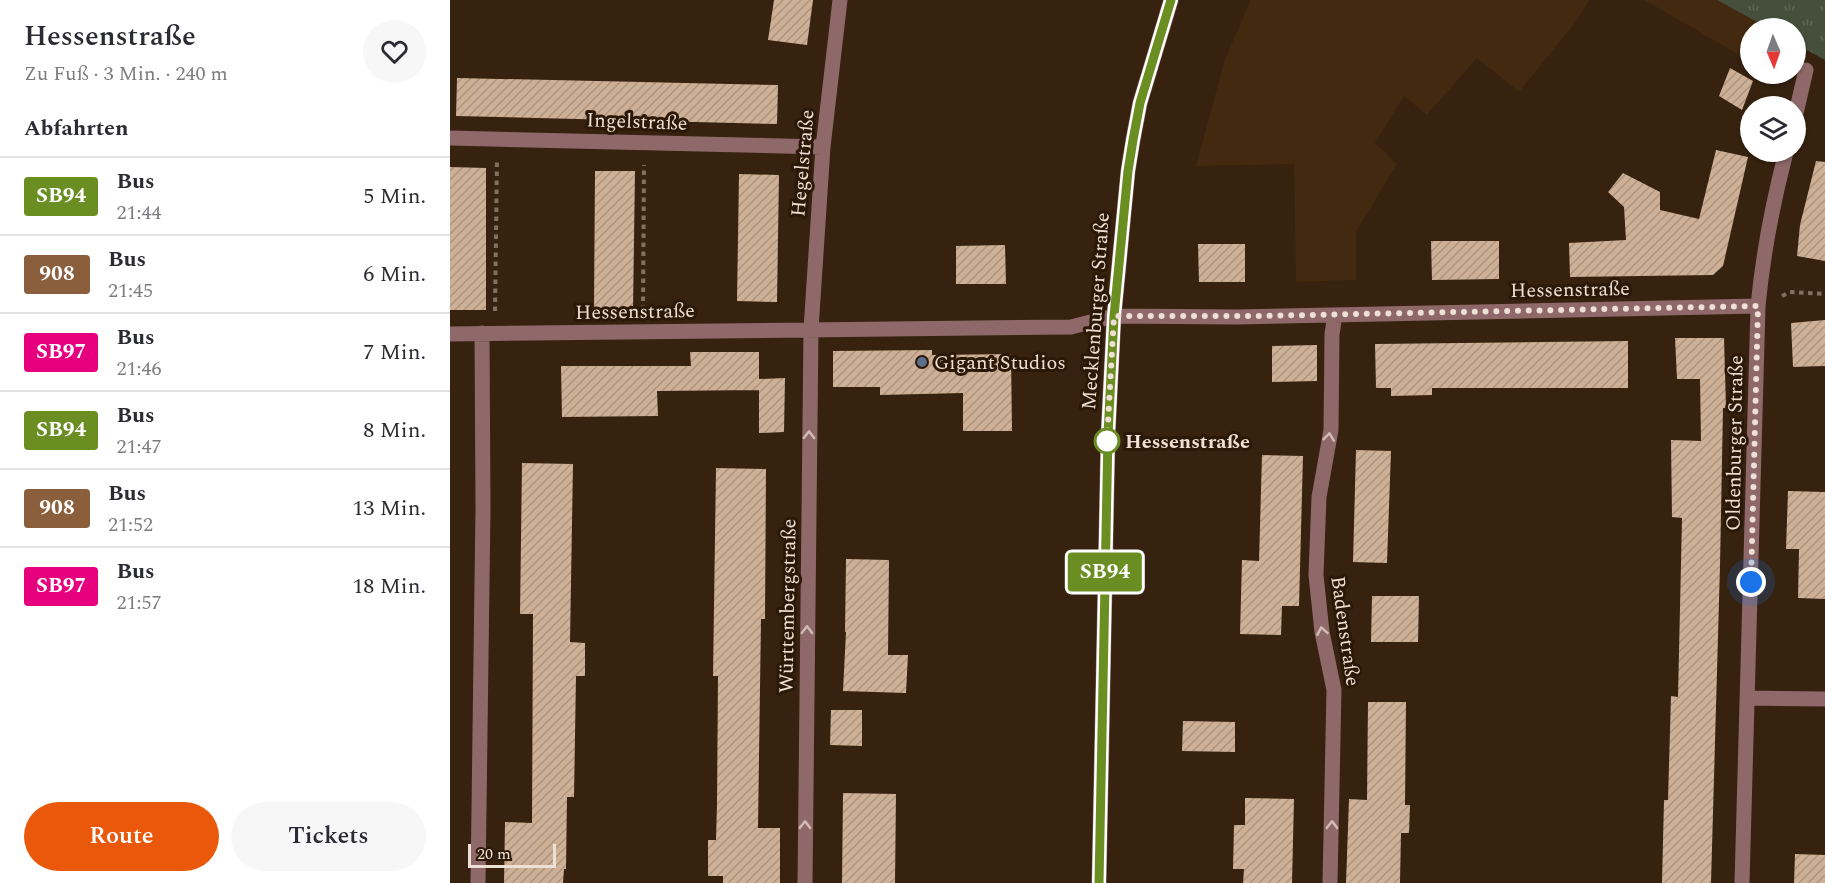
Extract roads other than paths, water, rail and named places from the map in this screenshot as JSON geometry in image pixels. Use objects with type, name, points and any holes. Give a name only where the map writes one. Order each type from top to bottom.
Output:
[{"type":"street","name":"Hegelstraße","points":[[811,329],[823,147],[840,0]]},
{"type":"street","name":"Mecklenburger Straße","points":[[1099,883],[1108,435],[1114,316],[1133,140],[1140,103],[1171,0]]},
{"type":"street","name":"Ingelstraße","points":[[450,138],[823,147]]},
{"type":"street","name":"Oldenburger Straße","points":[[1742,883],[1758,306],[1762,263],[1783,162]]},
{"type":"street","name":"Hessenstraße","points":[[450,334],[1071,327],[1114,316],[1237,317],[1758,306]]},
{"type":"street","name":"Badenstraße","points":[[1330,883],[1334,690],[1322,632],[1316,575],[1319,497],[1330,430],[1332,334],[1335,315]]},
{"type":"street","name":"Württembergstraße","points":[[805,883],[811,329]]},
{"type":"street","points":[[478,883],[483,508],[489,333]]},
{"type":"street","points":[[1748,698],[1825,699]]},
{"type":"place","name":"Gigant Studios","points":[[922,362]]},
{"type":"place","name":"Hessenstraße","points":[[1107,441]]}]
